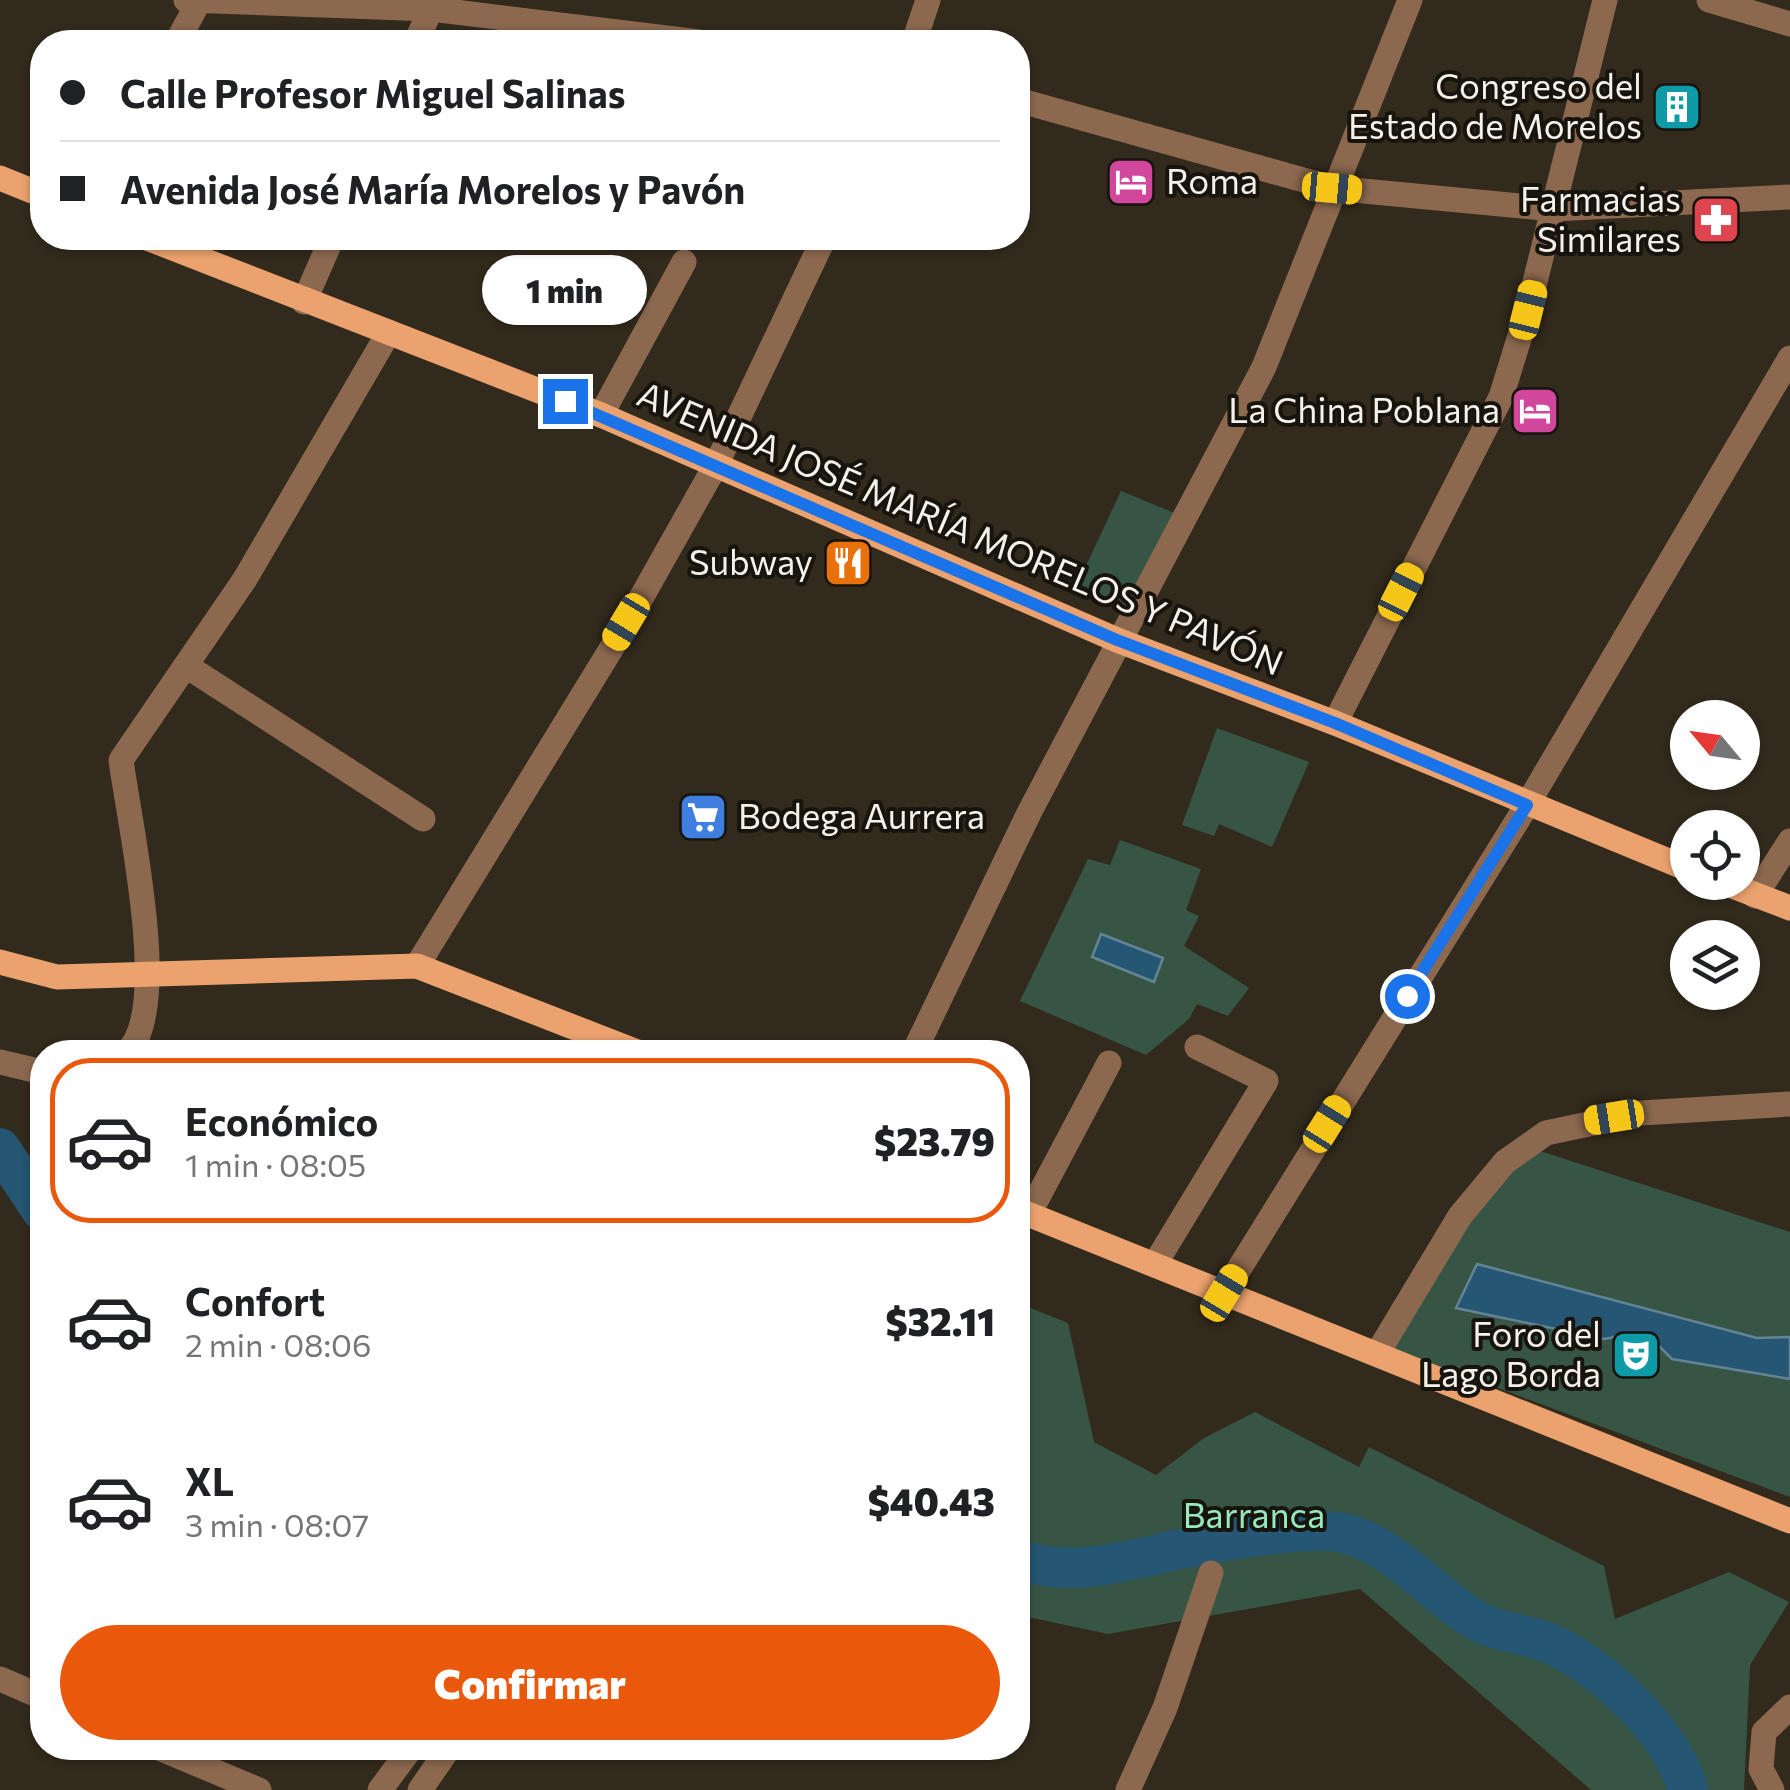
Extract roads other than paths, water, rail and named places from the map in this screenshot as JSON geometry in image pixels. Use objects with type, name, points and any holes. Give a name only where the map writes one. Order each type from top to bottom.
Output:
[{"type":"main road","points":[[0,178],[30,190]]},
{"type":"main road","name":"AVENIDA JOSÉ MARÍA MORELOS Y PAVÓN","points":[[176,250],[601,415],[1117,640],[1335,723],[1670,862]]},
{"type":"main road","points":[[1760,898],[1790,908]]},
{"type":"main road","points":[[0,962],[57,977],[416,966],[607,1040]]},
{"type":"main road","points":[[1030,1215],[1790,1521]]},
{"type":"street","points":[[186,0],[429,3],[518,30]]},
{"type":"street","points":[[918,30],[928,0]]},
{"type":"street","points":[[920,1040],[1117,640],[1140,608],[1187,508],[1264,367],[1410,0]]},
{"type":"street","points":[[1335,723],[1501,397],[1605,0]]},
{"type":"street","points":[[1709,0],[1790,24]]},
{"type":"street","points":[[184,30],[199,1]]},
{"type":"street","points":[[420,30],[429,3]]},
{"type":"street","points":[[1030,103],[1332,188],[1553,209],[1790,197]]},
{"type":"street","points":[[304,302],[327,250]]},
{"type":"street","points":[[416,966],[626,622],[716,463],[818,250]]},
{"type":"street","points":[[601,415],[684,262]]},
{"type":"street","points":[[135,1040],[143,1027],[150,975],[120,760],[188,667],[245,579],[389,332]]},
{"type":"street","points":[[1224,1293],[1783,386],[1790,358]]},
{"type":"street","points":[[188,667],[422,819]]},
{"type":"street","points":[[1760,888],[1790,842]]},
{"type":"street","points":[[1155,1264],[1266,1081],[1197,1046]]},
{"type":"street","points":[[0,1062],[30,1069]]},
{"type":"street","points":[[1030,1200],[1109,1063]]},
{"type":"street","points":[[1377,1354],[1460,1216],[1505,1162],[1546,1133],[1641,1113],[1738,1111],[1790,1104]]},
{"type":"street","points":[[1128,1790],[1165,1708],[1211,1573]]},
{"type":"street","points":[[0,1679],[30,1692]]},
{"type":"street","points":[[1772,1790],[1761,1769],[1764,1732],[1790,1707]]},
{"type":"street","points":[[192,1760],[260,1790]]},
{"type":"street","points":[[380,1790],[402,1760]]},
{"type":"street","points":[[420,1790],[440,1760]]},
{"type":"water","points":[[1101,934],[1163,958],[1154,982],[1092,957]]},
{"type":"water","points":[[1477,1264],[1757,1338],[1790,1337],[1790,1379],[1672,1359],[1656,1343],[1631,1334],[1604,1339],[1456,1308]]},
{"type":"waterway","points":[[0,1148],[30,1193]]},
{"type":"waterway","points":[[1030,1563],[1078,1568],[1252,1537],[1306,1531],[1345,1534],[1384,1551],[1472,1618],[1559,1648],[1606,1679],[1649,1721],[1666,1744],[1688,1790]]},
{"type":"place","name":"Congreso del Estado de Morelos","points":[[1677,107]]},
{"type":"place","name":"Roma","points":[[1131,182]]},
{"type":"place","name":"Farmacias Similares","points":[[1716,220]]},
{"type":"place","name":"La China Poblana","points":[[1535,411]]},
{"type":"place","name":"Subway","points":[[848,563]]},
{"type":"place","name":"Bodega Aurrera","points":[[703,817]]},
{"type":"place","name":"Foro del Lago Borda","points":[[1636,1355]]},
{"type":"park label","name":"Barranca","points":[[1254,1516]]}]
